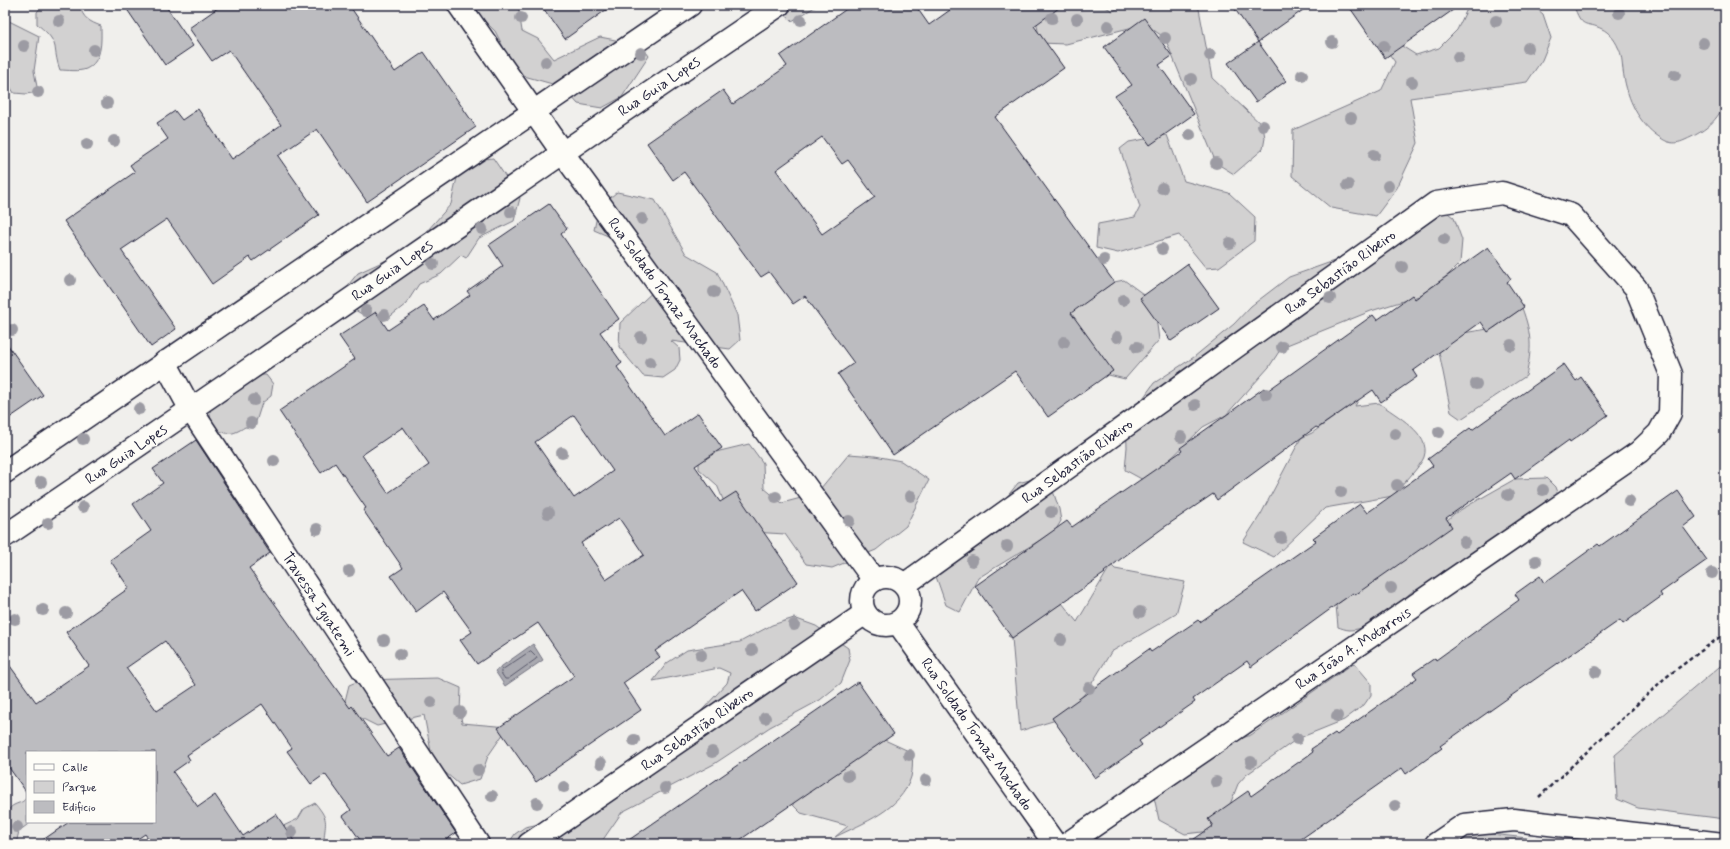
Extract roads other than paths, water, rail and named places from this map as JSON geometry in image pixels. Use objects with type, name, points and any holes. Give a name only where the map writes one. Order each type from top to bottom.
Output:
[{"type":"street","name":"Rua Soldado Tomaz Machado","points":[[459,5],[562,152],[874,580]]},
{"type":"street","points":[[5,472],[690,5]]},
{"type":"street","name":"Rua Guia Lopes","points":[[5,536],[191,410],[562,152],[779,5]]},
{"type":"street","name":"Rua Sebastião Ribeiro","points":[[904,585],[1436,203],[1502,193],[1571,214],[1636,288],[1671,374],[1670,413],[1659,433],[1639,452]]},
{"type":"street","name":"Travessa Iguatemi","points":[[165,362],[191,410],[478,844]]},
{"type":"street","name":"Rua João A. Motarrois","points":[[1066,844],[1639,452]]},
{"type":"street","points":[[887,576],[899,580],[904,585],[908,589],[911,602],[908,614],[898,623],[886,626],[873,623],[864,614],[861,601],[865,588],[874,580],[887,576]]},
{"type":"street","name":"Rua Sebastião Ribeiro","points":[[529,844],[864,614]]},
{"type":"street","name":"Rua Soldado Tomaz Machado","points":[[898,623],[1055,844]]},
{"type":"street","points":[[1436,844],[1464,825],[1514,820],[1723,844]]},
{"type":"water","points":[[533,644],[543,660],[505,686],[495,671]]}]
